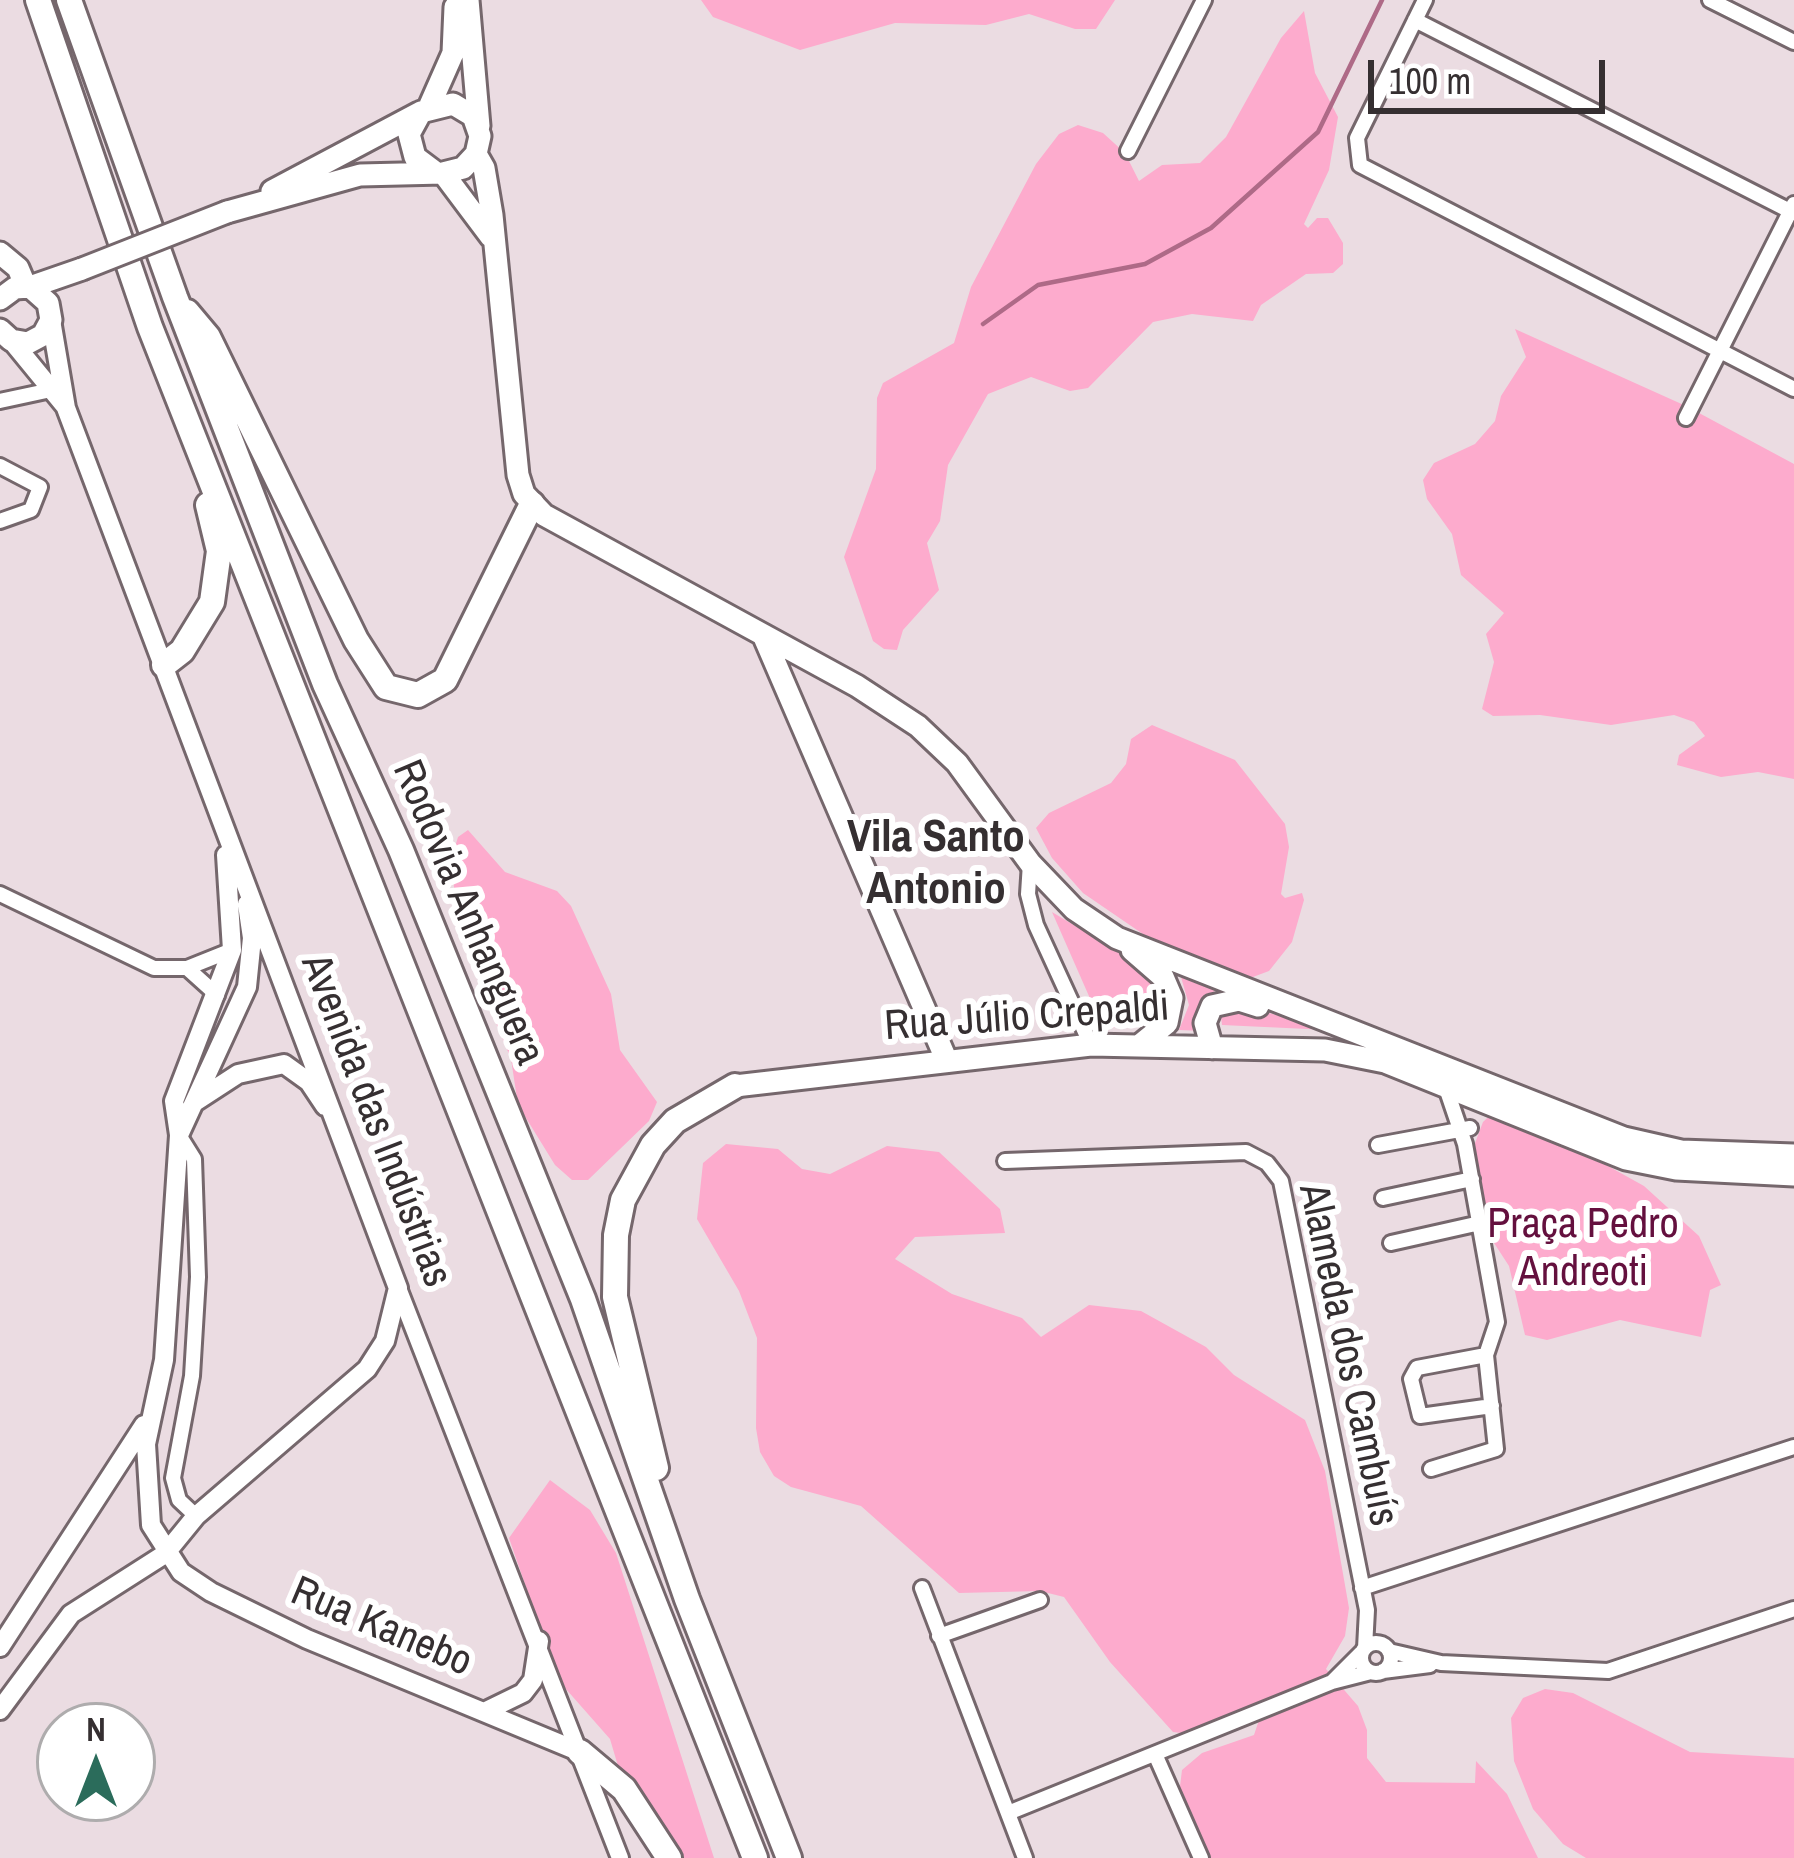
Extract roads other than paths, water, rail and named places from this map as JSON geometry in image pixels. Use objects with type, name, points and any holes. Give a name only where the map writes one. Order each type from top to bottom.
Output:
[{"type":"highway","name":"Rodovia Anhanguera","points":[[38,0],[150,326],[755,1858]]},
{"type":"highway","name":"Rodovia Anhanguera","points":[[69,0],[175,297],[325,684],[401,850],[584,1299],[687,1599],[789,1858]]},
{"type":"highway","points":[[175,297],[208,337],[356,640],[386,687],[418,695],[445,680],[532,504]]},
{"type":"highway","points":[[150,326],[218,551],[212,602],[190,641],[164,664]]},
{"type":"highway","points":[[687,1599],[619,1321],[616,1235],[623,1200],[653,1145],[675,1121],[735,1086]]},
{"type":"highway","points":[[580,1752],[624,1789],[670,1858]]},
{"type":"main road","points":[[455,0],[453,53],[426,109],[413,122],[410,146],[415,158],[439,173],[491,237]]},
{"type":"main road","points":[[468,0],[476,154],[484,168],[518,475],[532,504],[918,726],[957,763],[1030,863],[1074,909],[1163,977],[1172,998],[1167,1023],[1139,1045]]},
{"type":"main road","points":[[251,203],[426,109],[453,104],[478,126]]},
{"type":"main road","points":[[0,299],[251,203],[360,175],[463,168],[476,154]]},
{"type":"main road","points":[[0,253],[49,312]]},
{"type":"main road","points":[[6,335],[36,340],[49,312],[80,270]]},
{"type":"main road","name":"Avenida das Indústrias","points":[[49,312],[66,408],[398,1288]]},
{"type":"main road","name":"Avenida das Indústrias","points":[[6,335],[66,408]]},
{"type":"main road","points":[[764,637],[946,1059]]},
{"type":"main road","points":[[792,702],[806,673],[825,669]]},
{"type":"main road","points":[[164,1554],[146,1499],[151,1414],[164,1360],[179,1136],[174,1101],[232,950],[226,838]]},
{"type":"main road","points":[[179,1136],[247,987],[252,956],[245,889]]},
{"type":"main road","points":[[1117,938],[1632,1140],[1681,1151],[1794,1155]]},
{"type":"main road","points":[[1213,1048],[1206,1015],[1223,1000],[1351,1032]]},
{"type":"main road","points":[[200,1039],[221,1048]]},
{"type":"main road","name":"Rua Júlio Crepaldi","points":[[735,1086],[1091,1046],[1325,1050],[1385,1062],[1626,1159],[1696,1171],[1794,1175]]},
{"type":"main road","points":[[194,1102],[238,1074],[284,1064],[309,1082],[334,1121]]},
{"type":"main road","points":[[0,1710],[71,1614],[164,1554],[196,1516],[376,1359],[398,1288]]},
{"type":"main road","points":[[0,1648],[151,1414]]},
{"type":"main road","name":"Rua Kanebo","points":[[164,1554],[212,1592],[307,1639],[580,1752]]},
{"type":"main road","points":[[486,1712],[523,1693],[533,1680],[539,1641]]},
{"type":"street","points":[[1128,151],[1204,0]]},
{"type":"street","points":[[1425,0],[1357,139],[1360,165],[1794,389]]},
{"type":"street","points":[[1710,0],[1794,42]]},
{"type":"street","points":[[1415,20],[1793,209],[1685,418]]},
{"type":"street","points":[[0,401],[51,390]]},
{"type":"street","points":[[0,466],[36,480],[40,488],[32,509],[0,521]]},
{"type":"street","points":[[1030,863],[1028,893],[1036,925],[1091,1046]]},
{"type":"street","points":[[0,894],[154,968],[187,968],[232,950]]},
{"type":"street","points":[[187,968],[217,995]]},
{"type":"street","points":[[1431,1469],[1496,1450],[1486,1355],[1496,1322],[1464,1134],[1446,1088]]},
{"type":"street","points":[[1378,1145],[1464,1134],[1489,1106]]},
{"type":"street","points":[[179,1136],[194,1159],[198,1277],[192,1376],[173,1478],[179,1500],[196,1516]]},
{"type":"street","name":"Alameda dos Cambuís","points":[[1005,1161],[1216,1150],[1246,1152],[1267,1163],[1281,1181],[1367,1610],[1387,1648]]},
{"type":"street","points":[[1383,1198],[1472,1179]]},
{"type":"street","points":[[1391,1243],[1480,1223]]},
{"type":"street","name":"Avenida das Indústrias","points":[[398,1288],[620,1858]]},
{"type":"street","points":[[1486,1355],[1417,1368],[1411,1379],[1420,1416],[1492,1406]]},
{"type":"street","points":[[1362,1588],[1794,1447]]},
{"type":"street","points":[[922,1588],[1025,1858]]},
{"type":"street","points":[[939,1636],[1040,1600]]},
{"type":"street","points":[[1008,1813],[1332,1682],[1441,1663],[1608,1671],[1794,1609]]},
{"type":"street","name":"Alameda dos Cambuís","points":[[1363,1651],[1367,1610]]},
{"type":"street","points":[[1332,1682],[1363,1651],[1387,1648],[1441,1663]]},
{"type":"street","points":[[1377,1672],[1387,1648]]},
{"type":"street","points":[[1363,1651],[1362,1664],[1377,1672]]},
{"type":"street","points":[[1155,1754],[1201,1858]]},
{"type":"waterway","points":[[983,324],[1038,285],[1145,264],[1211,228],[1318,132],[1382,0]]},
{"type":"district","name":"Vila Santo Antonio","points":[[936,865]]},
{"type":"park label","name":"Praça Pedro Andreoti","points":[[1583,1250]]}]
